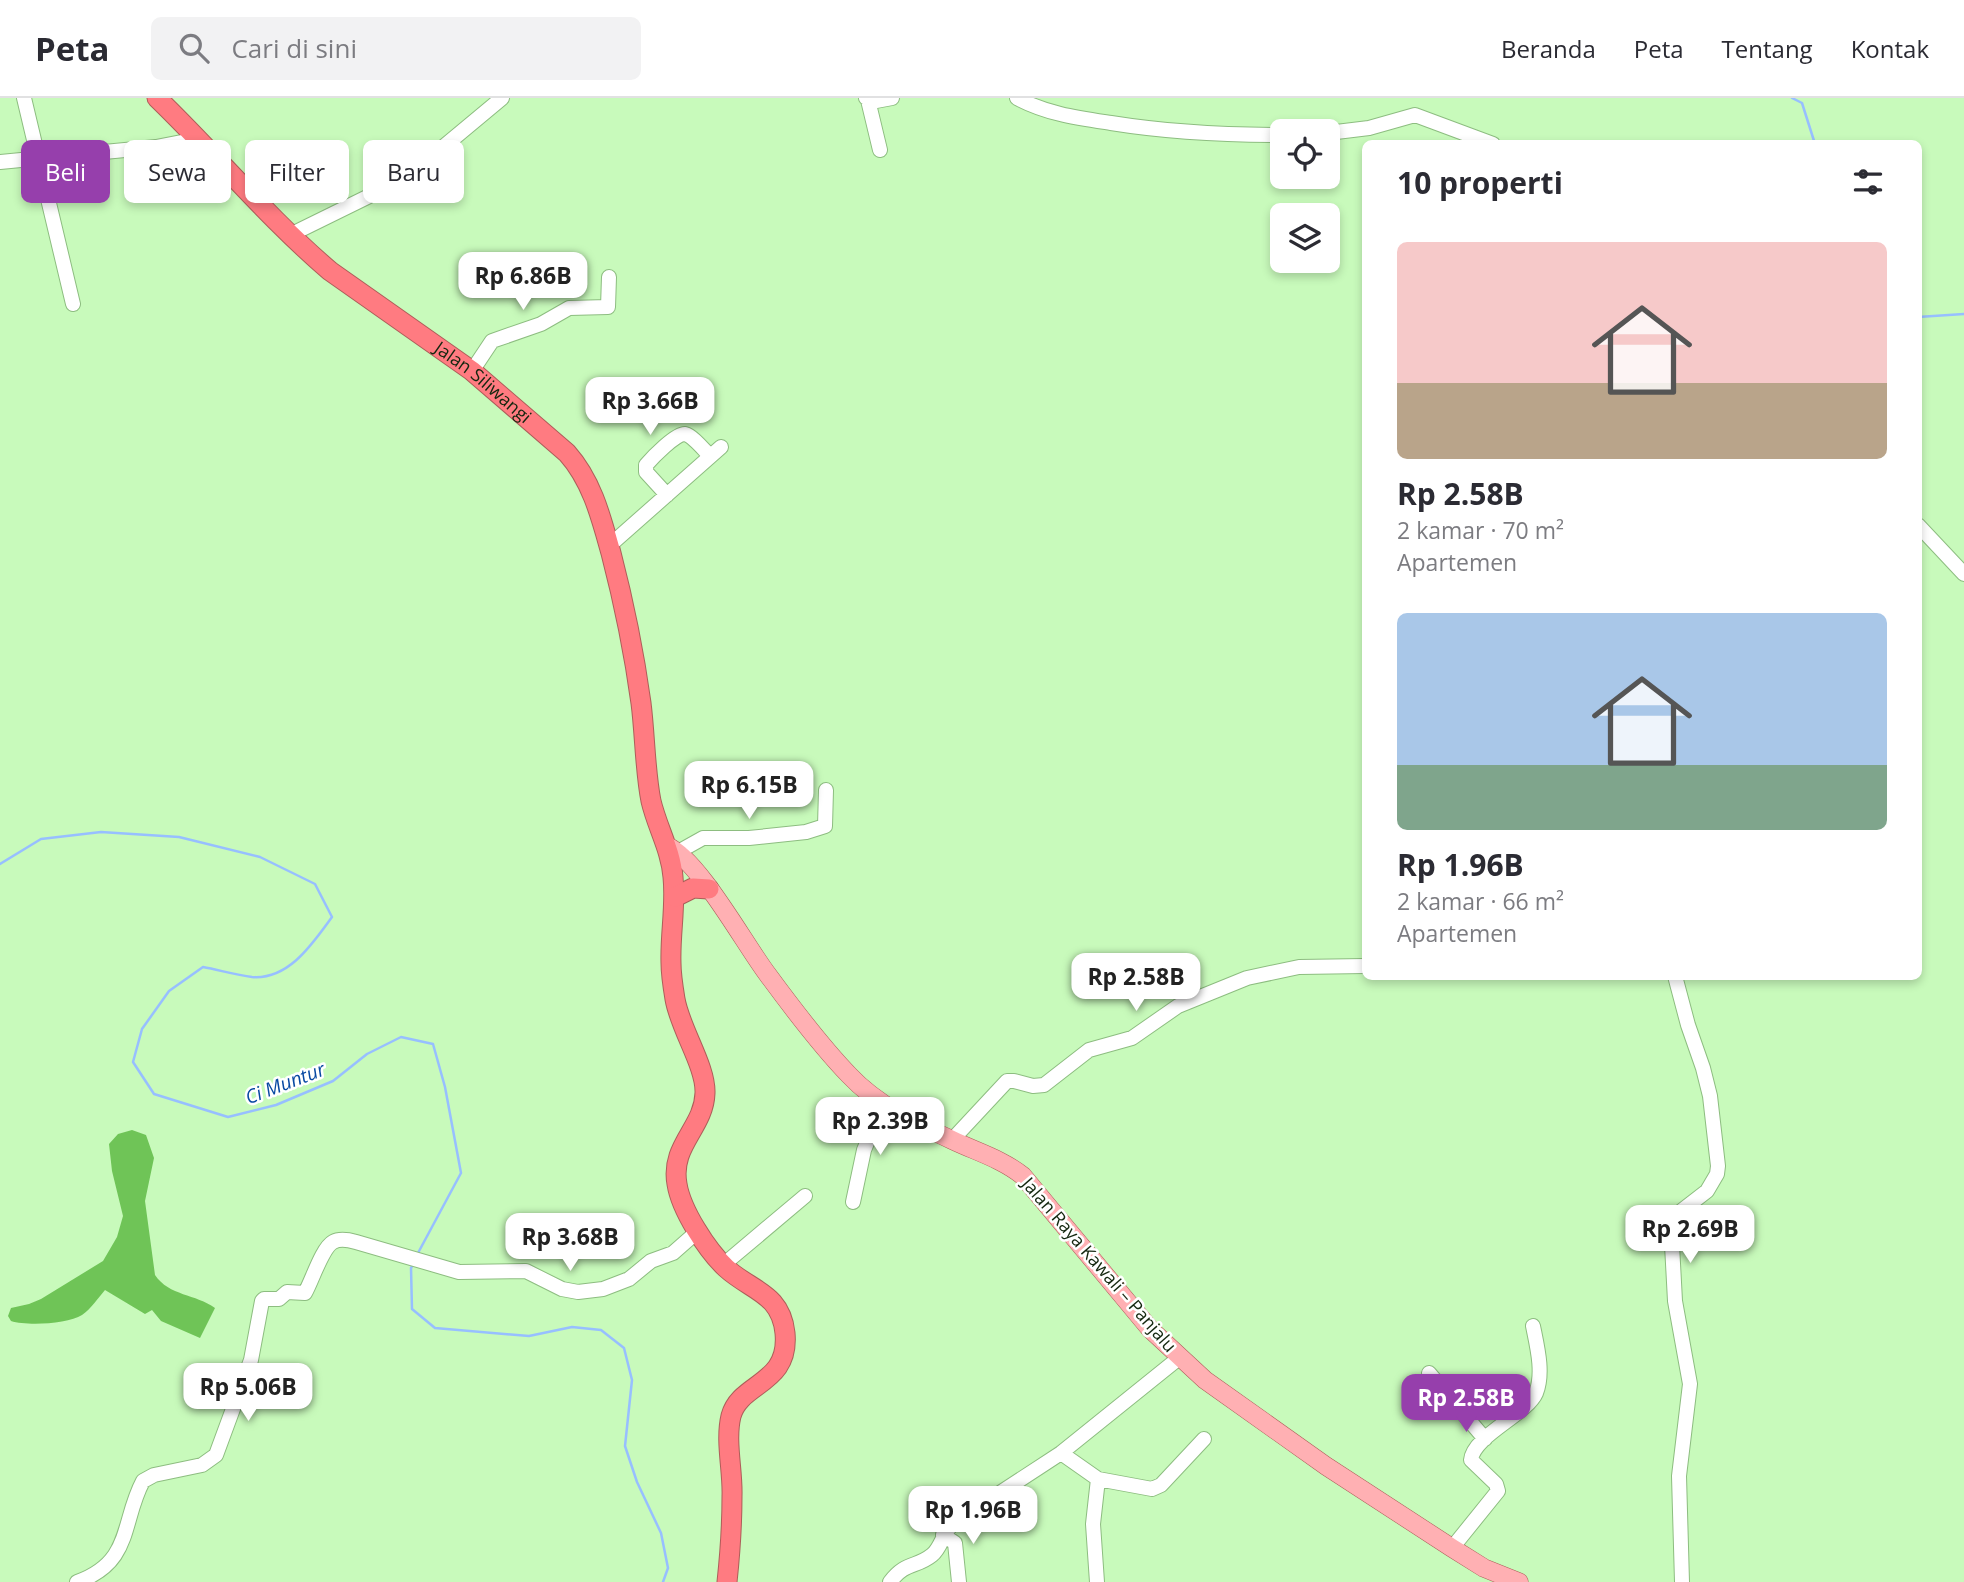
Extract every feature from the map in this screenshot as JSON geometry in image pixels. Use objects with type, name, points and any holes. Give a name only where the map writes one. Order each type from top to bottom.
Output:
[{"type":"highway","name":"Jalan Siliwangi","points":[[156,98],[290,235],[330,271],[472,371],[576,464],[593,494],[609,545],[633,649],[651,801],[672,849],[675,897],[671,962],[676,1007],[701,1070],[705,1093],[699,1115],[676,1160],[680,1198],[698,1231],[723,1265],[773,1301],[785,1336],[781,1362],[775,1372],[743,1397],[731,1415],[729,1430],[733,1495],[727,1582]]},
{"type":"highway","points":[[675,897],[692,888],[709,889]]},
{"type":"main road","name":"Jalan Raya Kawali – Panjalu","points":[[672,849],[709,889],[767,974],[849,1076],[883,1104],[952,1140],[1009,1165],[1023,1176],[1150,1329],[1205,1380],[1326,1466],[1452,1548],[1484,1568],[1519,1582]]},
{"type":"street","points":[[24,98],[34,140]]},
{"type":"street","points":[[290,235],[406,178],[502,98]]},
{"type":"street","points":[[880,150],[867,99],[892,98]]},
{"type":"street","points":[[1017,98],[1063,116],[1147,129],[1270,134]]},
{"type":"street","points":[[1340,132],[1369,128],[1415,115],[1482,140]]},
{"type":"street","points":[[110,151],[156,147],[197,139]]},
{"type":"street","points":[[0,162],[21,160]]},
{"type":"street","points":[[49,203],[73,304]]},
{"type":"street","points":[[472,371],[492,341],[541,324],[569,308],[608,307],[610,277]]},
{"type":"street","points":[[609,545],[667,495],[716,452],[688,436],[674,438],[645,467],[646,472],[667,495]]},
{"type":"street","points":[[1922,529],[1964,574]]},
{"type":"street","points":[[672,849],[703,838],[749,838],[806,832],[825,826],[826,790]]},
{"type":"street","points":[[952,1140],[1007,1081],[1033,1086],[1044,1085],[1089,1050],[1132,1038],[1184,1003],[1247,978],[1275,971],[1316,966],[1362,966]]},
{"type":"street","points":[[1676,980],[1710,1096],[1718,1166],[1717,1174],[1707,1191],[1676,1214],[1671,1226],[1675,1301],[1690,1384],[1679,1476],[1682,1582]]},
{"type":"street","points":[[853,1202],[864,1150],[883,1104]]},
{"type":"street","points":[[723,1265],[805,1196]]},
{"type":"street","points":[[77,1582],[98,1577],[122,1545],[143,1480],[153,1475],[202,1465],[216,1455],[247,1373],[263,1300],[279,1298],[286,1292],[304,1294],[333,1242],[356,1242],[466,1273],[526,1271],[562,1289],[587,1292],[629,1279],[651,1261],[673,1253],[698,1231]]},
{"type":"street","points":[[1452,1548],[1498,1491],[1496,1484],[1471,1460],[1474,1451],[1535,1395],[1539,1370],[1533,1326]]},
{"type":"street","points":[[890,1582],[903,1568],[932,1555],[943,1535],[954,1523],[1062,1454],[1179,1357]]},
{"type":"street","points":[[1429,1373],[1485,1439]]},
{"type":"street","points":[[1062,1454],[1098,1479],[1156,1488],[1204,1439]]},
{"type":"street","points":[[1097,1582],[1093,1524],[1098,1479]]},
{"type":"street","points":[[943,1535],[955,1544],[959,1582]]},
{"type":"green space","points":[[132,1130],[146,1135],[154,1158],[145,1201],[155,1275],[175,1291],[215,1308],[200,1338],[161,1321],[152,1310],[145,1314],[105,1290],[88,1310],[76,1318],[47,1323],[11,1321],[8,1316],[11,1308],[41,1299],[103,1261],[117,1237],[123,1216],[112,1171],[109,1144],[118,1134]]},
{"type":"waterway","points":[[1792,98],[1802,103],[1814,140]]},
{"type":"waterway","points":[[1922,317],[1964,314]]},
{"type":"waterway","name":"Ci Muntur","points":[[0,864],[41,839],[101,832],[179,837],[260,857],[315,884],[332,917],[299,958],[277,973],[265,976],[252,977],[203,967],[169,991],[142,1029],[133,1062],[154,1094],[228,1117],[276,1105],[333,1081],[367,1054],[401,1037],[433,1044],[445,1087],[461,1173],[418,1253]]},
{"type":"waterway","name":"Ci Muntur","points":[[414,1263],[411,1268],[412,1309],[435,1328],[529,1336],[572,1327],[601,1330],[624,1348],[632,1380],[625,1446],[637,1482],[661,1533],[668,1568],[663,1582]]}]
